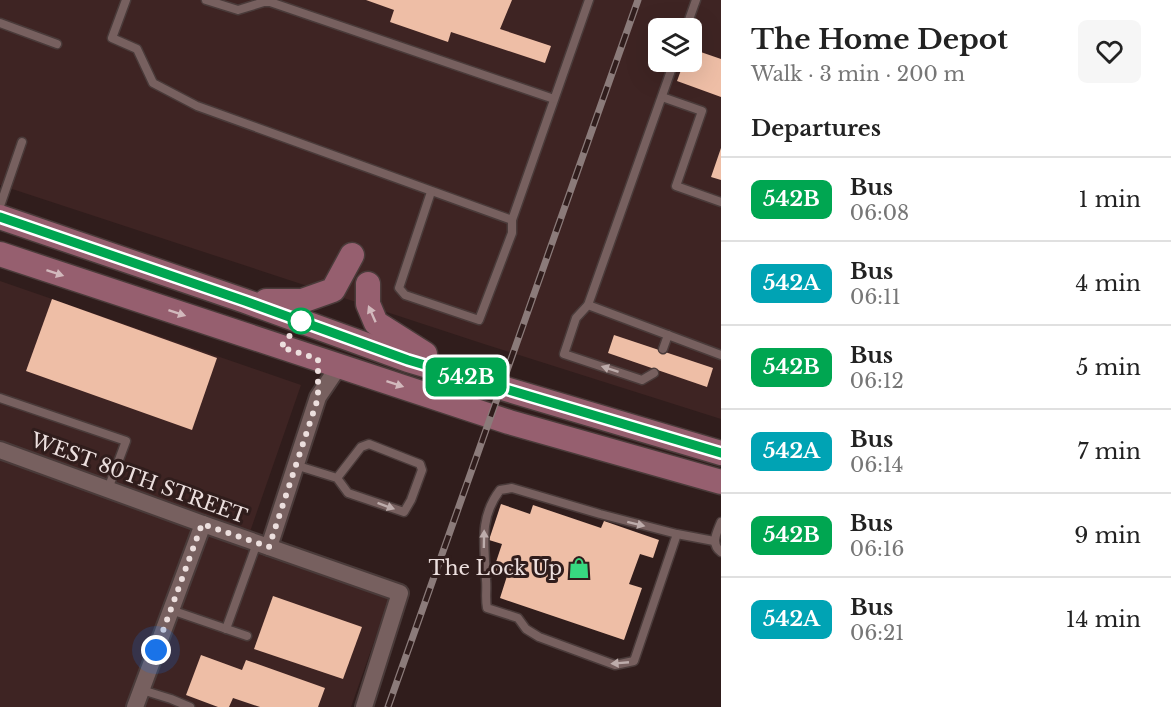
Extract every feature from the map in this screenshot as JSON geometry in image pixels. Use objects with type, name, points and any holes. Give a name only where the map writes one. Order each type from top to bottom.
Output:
[{"type":"main road","points":[[0,217],[408,360],[472,379],[719,471]]},
{"type":"main road","points":[[0,254],[508,422],[719,471]]},
{"type":"main road","points":[[245,301],[302,301],[333,290],[352,255]]},
{"type":"main road","points":[[368,284],[368,304],[376,323],[405,343],[472,379]]},
{"type":"street","points":[[263,545],[296,465],[329,362]]},
{"type":"street","name":"WEST 80TH STREET","points":[[0,450],[400,593],[364,707]]},
{"type":"street","points":[[135,707],[202,524]]},
{"type":"lane","points":[[126,0],[112,38],[137,49],[153,82],[197,106],[512,220]]},
{"type":"lane","points":[[206,0],[238,10],[270,2],[554,99]]},
{"type":"lane","points":[[431,192],[399,288],[405,295],[479,320],[512,233],[512,220],[589,0]]},
{"type":"lane","points":[[690,18],[696,0]]},
{"type":"lane","points":[[0,22],[57,44]]},
{"type":"lane","points":[[654,373],[642,380],[564,354],[576,318],[588,305],[671,72]]},
{"type":"lane","points":[[662,97],[702,111],[676,186],[721,202]]},
{"type":"lane","points":[[0,206],[22,142]]},
{"type":"lane","points":[[588,305],[721,355]]},
{"type":"lane","points":[[663,349],[668,335]]},
{"type":"lane","points":[[0,398],[126,441],[108,489]]},
{"type":"lane","points":[[296,465],[337,478],[348,493],[404,512],[422,470],[420,464],[369,444],[361,447],[337,478]]},
{"type":"lane","points":[[677,534],[634,661],[615,665],[539,637],[526,629],[518,618],[487,608],[483,539],[490,503],[500,490],[512,488],[600,514],[714,541]]},
{"type":"lane","points":[[721,522],[714,541],[721,552]]},
{"type":"lane","points":[[226,629],[263,545]]},
{"type":"lane","points":[[171,610],[247,636]]},
{"type":"lane","points":[[142,690],[190,707]]},
{"type":"shaded area","points":[[0,0],[721,0],[721,419],[484,344],[0,185]]},
{"type":"shaded area","points":[[0,281],[301,385],[244,549],[389,599],[351,707],[0,707]]},
{"type":"building","points":[[366,0],[512,0],[500,29],[551,46],[545,63],[451,32],[448,42],[390,22],[394,10]]},
{"type":"building","points":[[702,52],[721,59],[721,97],[677,81],[680,72],[702,72]]},
{"type":"building","points":[[721,148],[721,180],[711,177]]},
{"type":"building","points":[[52,299],[217,358],[192,430],[26,371]]},
{"type":"building","points":[[614,335],[713,368],[707,387],[608,353]]},
{"type":"building","points":[[501,504],[530,514],[533,505],[601,528],[604,521],[659,540],[653,558],[640,554],[629,584],[642,588],[624,640],[500,598],[507,576],[493,571],[502,544],[489,540]]},
{"type":"building","points":[[273,596],[362,627],[343,679],[254,649]]},
{"type":"building","points":[[201,655],[242,670],[246,660],[325,688],[318,707],[260,707],[233,698],[229,707],[218,707],[186,695]]},
{"type":"railway","points":[[388,707],[638,0]]},
{"type":"bus line","name":"542B","points":[[0,217],[408,360],[721,453]]},
{"type":"place","name":"The Lock Up","points":[[579,568]]},
{"type":"route","points":[[156,650],[202,524],[269,547],[318,398],[318,359],[281,347],[301,321]]}]
